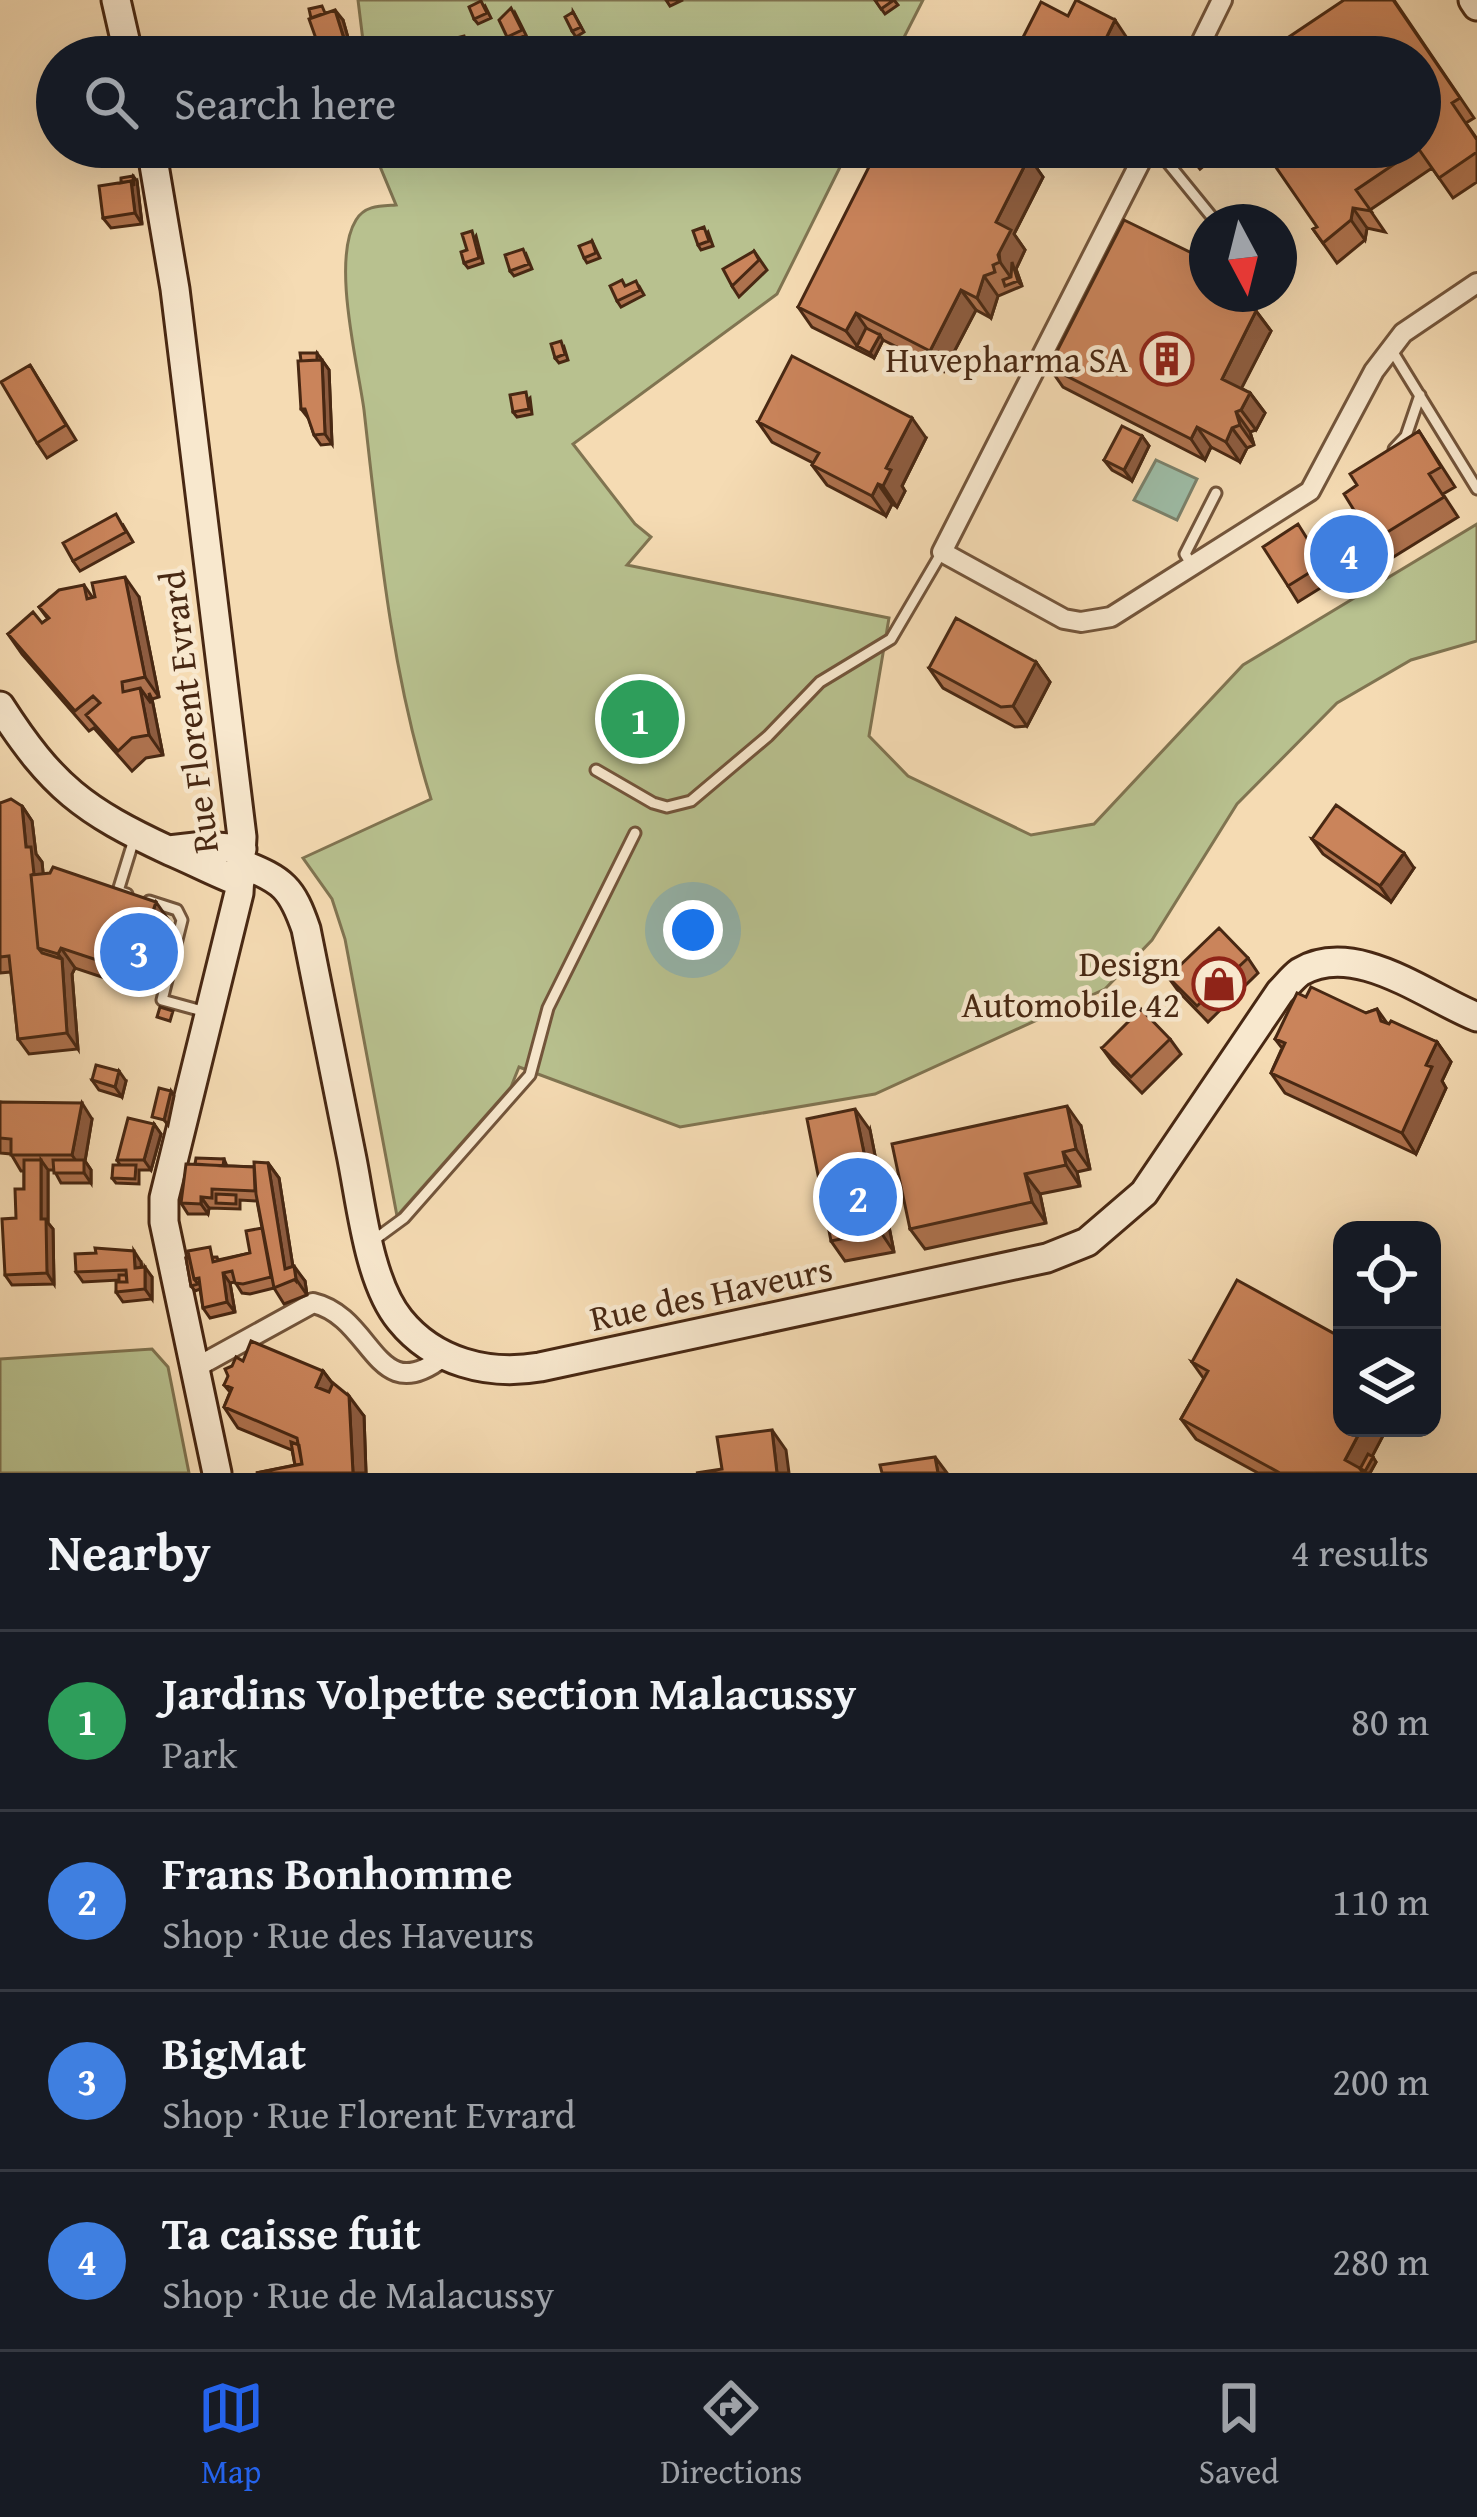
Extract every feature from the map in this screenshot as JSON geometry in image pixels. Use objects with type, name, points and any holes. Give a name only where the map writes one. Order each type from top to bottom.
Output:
[{"type":"street","points":[[116,0],[124,36]]},
{"type":"street","points":[[1204,36],[1222,0]]},
{"type":"street","name":"Rue Florent Evrard","points":[[155,168],[175,289],[241,865],[164,1198],[164,1222],[218,1473]]},
{"type":"street","points":[[1141,168],[942,552],[1064,620],[1112,617],[1310,491],[1374,371],[1403,333],[1477,283]]},
{"type":"street","points":[[0,706],[47,773],[88,810],[169,850],[273,875],[295,896],[306,929],[369,1243],[386,1296],[400,1321],[442,1357],[422,1373],[397,1373],[381,1363],[333,1308],[313,1303],[195,1368]]},
{"type":"street","name":"Rue des Haveurs","points":[[442,1357],[476,1367],[517,1371],[540,1367],[1047,1258],[1087,1242],[1117,1220],[1155,1179],[1280,992],[1300,972],[1349,962],[1476,1018]]},
{"type":"lane","points":[[1170,168],[1201,204]]},
{"type":"lane","points":[[1391,349],[1477,489]]},
{"type":"lane","points":[[1391,451],[1406,436],[1420,395]]},
{"type":"lane","points":[[1192,565],[1185,554],[1216,493]]},
{"type":"lane","points":[[596,770],[653,803],[667,807],[691,801],[768,736],[820,682],[891,639],[942,552]]},
{"type":"lane","points":[[369,1243],[404,1218],[530,1075],[548,1008],[635,833]]},
{"type":"lane","points":[[134,836],[118,891],[177,910],[182,920],[162,1000],[209,1012]]},
{"type":"shaded area","points":[[358,0],[923,0],[905,36],[362,36]]},
{"type":"shaded area","points":[[381,168],[840,168],[777,294],[573,444],[635,524],[651,537],[627,565],[889,618],[869,736],[908,776],[1031,835],[1094,824],[1243,665],[1477,524],[1477,641],[1411,660],[1337,703],[1237,804],[1152,940],[1105,989],[875,1094],[680,1127],[519,1067],[511,1087],[397,1216],[345,939],[332,899],[303,858],[431,799],[388,606],[346,286],[349,238],[356,220],[369,209],[396,205]]},
{"type":"shaded area","points":[[1156,460],[1197,479],[1177,520],[1134,500]]},
{"type":"shaded area","points":[[152,1349],[168,1367],[189,1473],[0,1473],[0,1359]]},
{"type":"building","points":[[1076,0],[1115,20],[1107,36],[1024,36],[1041,2],[1068,16]]},
{"type":"building","points":[[1344,0],[1393,0],[1418,36],[1290,36]]},
{"type":"building","points":[[481,1],[487,13],[474,19],[469,7]]},
{"type":"building","points":[[322,6],[325,13],[311,18],[309,9]]},
{"type":"building","points":[[511,8],[522,30],[507,36],[499,20]]},
{"type":"building","points":[[335,10],[343,36],[315,36],[309,19]]},
{"type":"building","points":[[573,12],[581,27],[572,31],[565,17]]},
{"type":"building","points":[[1441,70],[1460,98],[1452,103],[1477,140],[1477,152],[1439,178],[1432,168],[1441,168]]},
{"type":"building","points":[[868,168],[1023,168],[996,222],[1011,230],[998,255],[1000,262],[993,265],[995,272],[984,276],[977,298],[961,290],[930,351],[856,313],[846,331],[798,307]]},
{"type":"building","points":[[1276,168],[1388,168],[1356,190],[1371,211],[1353,208],[1351,220],[1323,243],[1313,229],[1317,227]]},
{"type":"building","points":[[131,181],[135,213],[103,218],[99,186]]},
{"type":"building","name":"Huvepharma SA","points":[[1124,220],[1189,252],[1189,312],[1256,312],[1222,379],[1250,393],[1236,412],[1240,425],[1232,428],[1226,442],[1197,427],[1191,439],[1049,367]]},
{"type":"building","points":[[704,227],[709,241],[698,245],[693,231]]},
{"type":"building","points":[[472,231],[479,258],[464,263],[461,252],[467,250],[462,234]]},
{"type":"building","points":[[592,241],[596,253],[584,258],[579,246]]},
{"type":"building","points":[[523,249],[529,264],[510,271],[505,255]]},
{"type":"building","points":[[754,251],[759,260],[732,286],[723,269]]},
{"type":"building","points":[[1012,262],[1018,281],[1005,286],[1003,280],[1011,277]]},
{"type":"building","points":[[622,280],[625,286],[636,281],[640,290],[617,301],[610,286]]},
{"type":"building","points":[[866,328],[880,335],[870,353],[857,346]]},
{"type":"building","points":[[561,341],[565,354],[555,358],[551,344]]},
{"type":"building","points":[[300,353],[317,353],[317,360],[301,361]]},
{"type":"building","points":[[792,356],[912,418],[886,468],[891,470],[883,486],[878,484],[872,496],[812,465],[819,453],[758,422]]},
{"type":"building","points":[[322,360],[325,434],[314,435],[301,409],[298,361]]},
{"type":"building","points":[[30,365],[66,425],[37,443],[1,382]]},
{"type":"building","points":[[526,392],[529,409],[513,412],[510,395]]},
{"type":"building","points":[[1122,426],[1142,436],[1124,470],[1104,460]]},
{"type":"building","points":[[1419,431],[1441,467],[1429,474],[1444,497],[1373,541],[1344,494],[1357,485],[1350,474]]},
{"type":"building","points":[[1355,511],[1370,535],[1288,586],[1263,547],[1298,524],[1308,540]]},
{"type":"building","points":[[116,514],[126,532],[73,561],[63,543]]},
{"type":"building","points":[[125,577],[145,677],[122,682],[123,692],[140,688],[149,735],[132,738],[118,751],[86,715],[100,703],[93,696],[75,711],[8,634],[33,612],[42,623],[49,618],[39,607],[59,590],[84,585],[87,599],[95,597],[92,583]]},
{"type":"building","points":[[956,618],[1036,662],[1013,706],[1001,707],[929,668]]},
{"type":"building","points":[[11,799],[22,806],[26,847],[31,847],[38,948],[62,959],[67,1033],[18,1039],[9,956],[0,957],[0,803]]},
{"type":"building","points":[[1336,805],[1404,853],[1380,886],[1312,839]]},
{"type":"building","points":[[53,867],[156,902],[133,972],[61,948],[58,954],[38,948],[31,875],[50,873]]},
{"type":"building","points":[[1219,928],[1248,958],[1197,1006],[1168,977]]},
{"type":"building","points":[[1311,987],[1366,1013],[1377,1009],[1381,1021],[1437,1042],[1426,1065],[1432,1067],[1402,1133],[1271,1073],[1285,1043],[1275,1039],[1297,993],[1306,997]]},
{"type":"building","points":[[160,1007],[173,1011],[170,1021],[157,1017]]},
{"type":"building","points":[[1141,1009],[1170,1039],[1131,1077],[1102,1048]]},
{"type":"building","points":[[96,1065],[119,1071],[115,1087],[92,1080]]},
{"type":"building","points":[[159,1088],[171,1091],[164,1120],[152,1117]]},
{"type":"building","points":[[0,1102],[82,1103],[72,1155],[11,1155],[11,1139],[0,1138]]},
{"type":"building","points":[[1067,1106],[1076,1149],[1063,1152],[1066,1165],[1025,1174],[1032,1202],[910,1229],[892,1144]]},
{"type":"building","points":[[855,1109],[880,1231],[831,1241],[807,1119]]},
{"type":"building","points":[[128,1118],[154,1124],[144,1160],[117,1160]]},
{"type":"building","points":[[196,1158],[224,1159],[223,1166],[195,1164]]},
{"type":"building","points":[[24,1160],[41,1160],[47,1273],[5,1275],[2,1219],[16,1218],[15,1189],[24,1189]]},
{"type":"building","points":[[53,1160],[84,1160],[84,1173],[54,1173]]},
{"type":"building","points":[[254,1162],[268,1163],[285,1269],[294,1266],[296,1279],[274,1288],[256,1194]]},
{"type":"building","points":[[186,1164],[254,1167],[255,1191],[212,1189],[212,1198],[201,1197],[201,1204],[181,1203]]},
{"type":"building","points":[[113,1165],[136,1165],[135,1179],[112,1178]]},
{"type":"building","points":[[216,1194],[236,1195],[236,1204],[216,1203]]},
{"type":"building","points":[[262,1228],[271,1277],[243,1284],[235,1283],[232,1271],[223,1273],[227,1302],[203,1308],[199,1278],[194,1279],[188,1251],[210,1247],[213,1262],[250,1253],[246,1231]]},
{"type":"building","points":[[95,1248],[134,1251],[135,1268],[145,1267],[145,1289],[116,1292],[116,1282],[127,1282],[126,1270],[76,1272],[75,1254],[96,1253]]},
{"type":"building","points":[[186,1258],[198,1284],[191,1286]]},
{"type":"building","points":[[1237,1280],[1333,1333],[1333,1437],[1357,1437],[1345,1460],[1363,1470],[1280,1473],[1181,1419],[1208,1371],[1192,1362]]},
{"type":"building","points":[[251,1341],[323,1371],[316,1387],[329,1392],[333,1383],[349,1396],[353,1473],[256,1473],[302,1464],[297,1438],[224,1407],[232,1388],[224,1385],[225,1369],[236,1357],[243,1361]]},
{"type":"building","points":[[772,1430],[777,1473],[696,1473],[722,1469],[717,1437]]},
{"type":"building","points":[[291,1442],[299,1445],[302,1464],[295,1465]]},
{"type":"building","points":[[1368,1454],[1373,1457],[1364,1473],[1360,1469]]},
{"type":"building","points":[[935,1457],[938,1473],[882,1473],[880,1465]]},
{"type":"place","name":"Huvepharma SA","points":[[1167,359]]},
{"type":"place","name":"Ta caisse fuit","points":[[1349,554]]},
{"type":"place","name":"Jardins Volpette section Malacussy","points":[[640,719]]},
{"type":"place","name":"BigMat","points":[[139,952]]},
{"type":"place","name":"Design Automobile 42","points":[[1219,984]]},
{"type":"place","name":"Frans Bonhomme","points":[[858,1197]]}]
